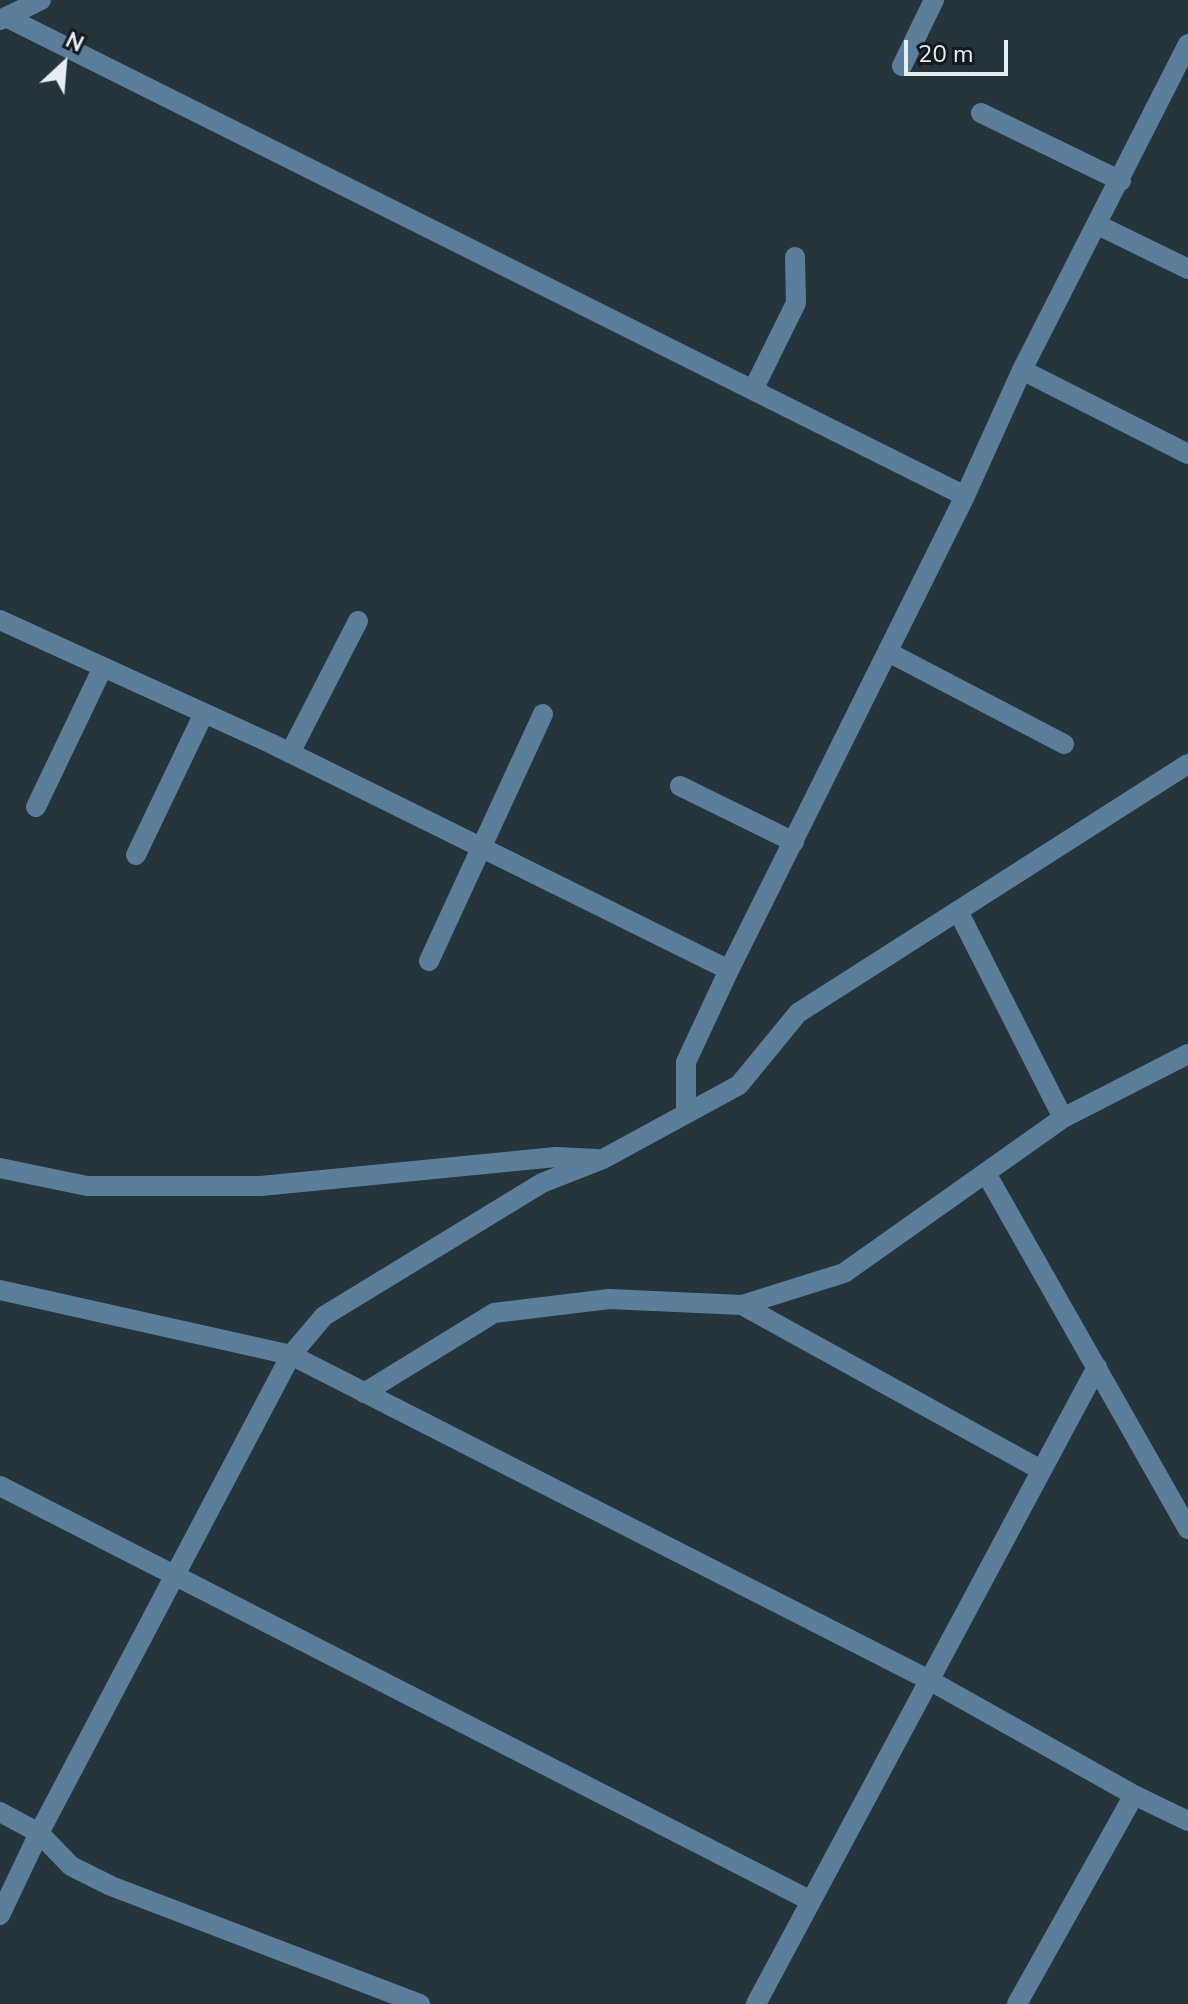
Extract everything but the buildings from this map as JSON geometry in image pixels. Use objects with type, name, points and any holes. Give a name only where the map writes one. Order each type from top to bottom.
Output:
[{"type":"street","points":[[3,18],[41,0]]},
{"type":"street","points":[[902,66],[934,0]]},
{"type":"street","points":[[3,18],[965,496]]},
{"type":"street","points":[[686,1113],[686,1062],[729,970],[965,496],[1022,370],[1182,72],[1188,44]]},
{"type":"street","points":[[981,113],[1121,181]]},
{"type":"street","points":[[1098,225],[1188,269]]},
{"type":"street","points":[[753,390],[796,303],[795,257]]},
{"type":"street","points":[[1022,370],[1188,454]]},
{"type":"street","points":[[0,620],[482,845],[729,970]]},
{"type":"street","points":[[290,753],[358,621]]},
{"type":"street","points":[[888,652],[1064,744]]},
{"type":"street","points":[[36,807],[103,667]]},
{"type":"street","points":[[136,855],[204,713]]},
{"type":"street","points":[[429,961],[543,714]]},
{"type":"street","points":[[0,1915],[39,1833],[291,1355],[324,1316],[542,1183],[603,1159],[739,1085],[798,1013],[1188,764]]},
{"type":"street","points":[[680,786],[794,842]]},
{"type":"street","points":[[959,913],[1063,1118]]},
{"type":"street","points":[[364,1393],[494,1313],[609,1299],[742,1305],[844,1273],[987,1175],[1063,1118],[1188,1054]]},
{"type":"street","points":[[0,1168],[87,1186],[261,1186],[556,1157],[603,1159]]},
{"type":"street","points":[[987,1175],[1188,1529]]},
{"type":"street","points":[[0,1290],[291,1355],[929,1680],[1134,1795],[1188,1821]]},
{"type":"street","points":[[742,1305],[1041,1470]]},
{"type":"street","points":[[756,2004],[1097,1367]]},
{"type":"street","points":[[0,1486],[811,1901]]},
{"type":"street","points":[[1017,2004],[1134,1795]]},
{"type":"street","points":[[0,1812],[39,1833],[71,1866],[111,1886],[420,2004]]}]
